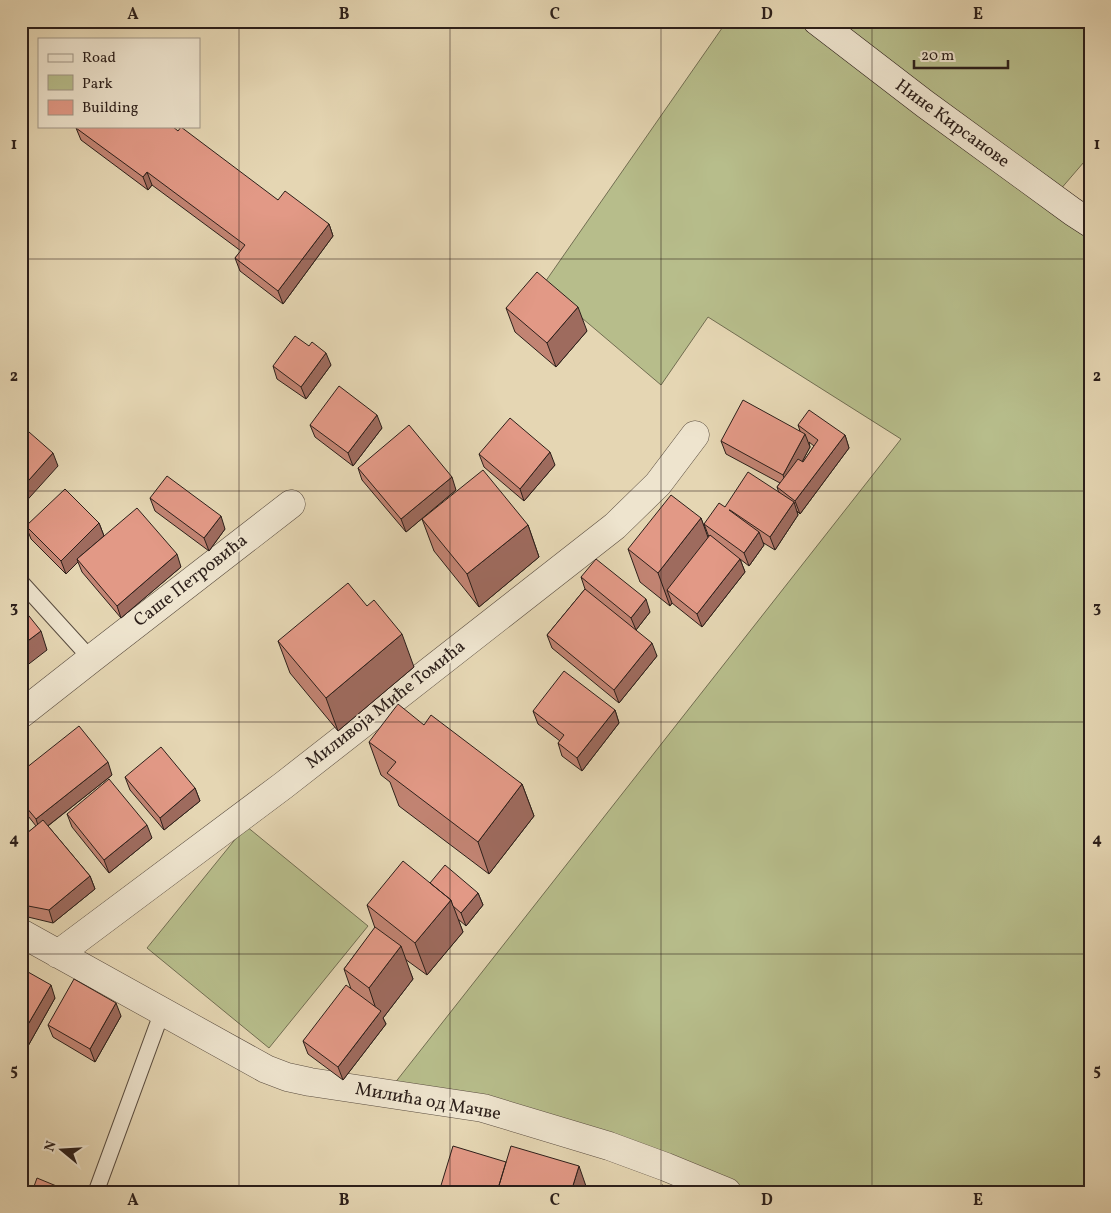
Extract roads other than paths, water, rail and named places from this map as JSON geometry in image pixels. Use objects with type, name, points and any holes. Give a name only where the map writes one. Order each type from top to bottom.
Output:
[{"type":"street","name":"Нине Кирсанове","points":[[817,21],[925,104],[1090,223]]},
{"type":"street","name":"Миливоја Миће Томића","points":[[58,954],[284,785],[615,526],[658,484],[694,435]]},
{"type":"street","name":"Саше Петровића","points":[[21,714],[291,504]]},
{"type":"street","name":"Милића од Мачве","points":[[21,933],[266,1069],[287,1077],[483,1108],[609,1146],[727,1192]]},
{"type":"lane","points":[[21,582],[91,659]]},
{"type":"lane","points":[[96,1192],[162,1012]]}]
